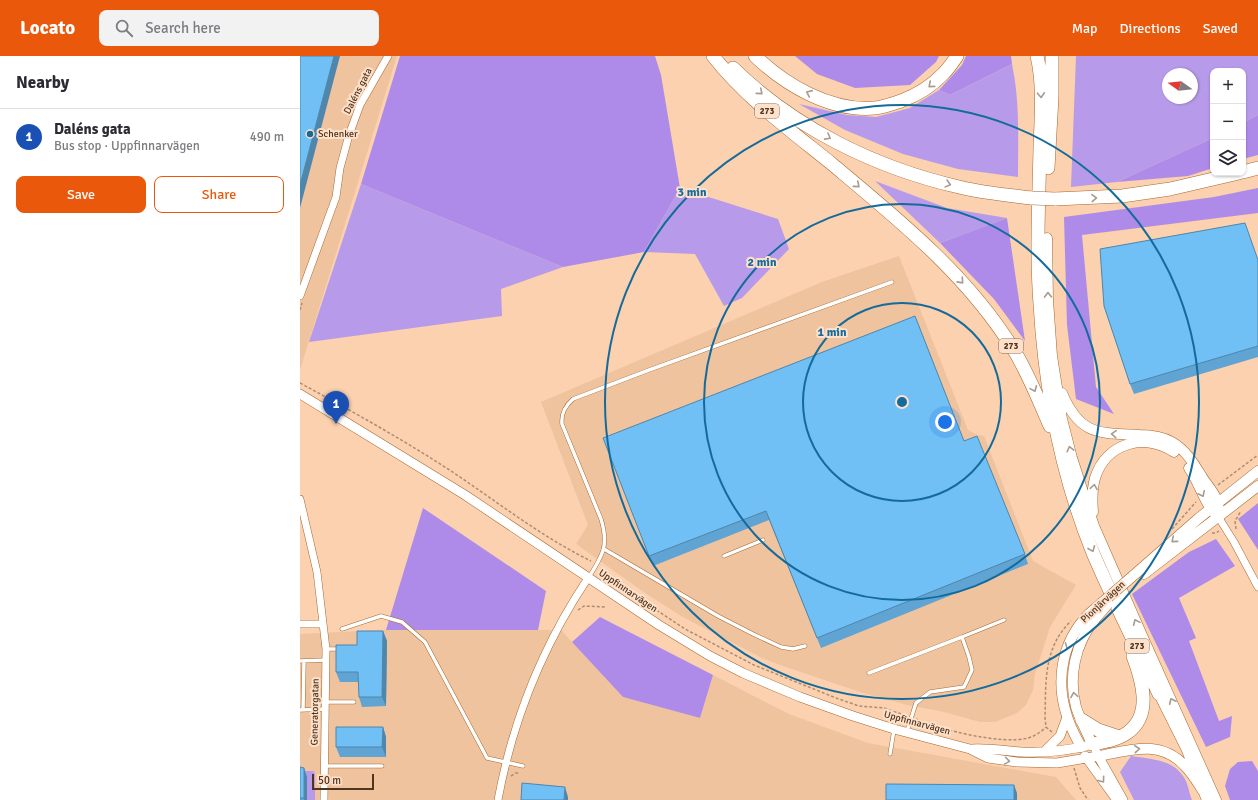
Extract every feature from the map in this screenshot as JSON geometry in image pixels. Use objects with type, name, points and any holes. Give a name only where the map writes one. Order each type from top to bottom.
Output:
[{"type":"highway","name":"273","points":[[713,56],[725,72],[764,109],[935,253],[964,284],[999,328],[1015,352],[1027,375],[1050,426],[1062,456],[1085,532],[1159,694]]},
{"type":"highway","points":[[721,56],[765,96],[794,117],[831,138],[865,156],[911,173],[960,187],[990,193],[1054,199],[1122,196],[1170,189],[1226,176]]},
{"type":"highway","points":[[755,56],[780,76],[803,91],[828,102],[848,107],[874,108],[908,99],[927,89],[945,73],[956,56]]},
{"type":"highway","points":[[1037,56],[1042,99],[1038,238],[1040,305],[1048,387],[1062,456]]},
{"type":"highway","name":"273","points":[[1047,238],[1052,56]]},
{"type":"highway","points":[[1246,171],[1258,168]]},
{"type":"highway","points":[[1087,746],[1119,737],[1132,729],[1136,724],[1142,709],[1143,694],[1139,672],[1115,599]]},
{"type":"highway","points":[[1082,720],[1093,728],[1119,737]]},
{"type":"main road","name":"273","points":[[1047,238],[1048,300],[1055,379],[1062,419],[1072,458],[1094,526],[1216,800]]},
{"type":"main road","points":[[1055,379],[1068,408],[1083,425],[1090,430],[1099,432],[1154,436],[1173,443],[1189,457],[1207,493]]},
{"type":"main road","name":"273","points":[[1094,526],[1093,489],[1095,477],[1101,465],[1116,449],[1136,442],[1155,443],[1165,446],[1179,455],[1207,493],[1219,518]]},
{"type":"main road","name":"Pionjärvägen","points":[[1087,746],[1067,717],[1062,692],[1062,665],[1069,641],[1082,620],[1092,616],[1106,605],[1214,506],[1258,471]]},
{"type":"main road","name":"Pionjärvägen","points":[[1143,571],[1219,518],[1258,486]]},
{"type":"main road","name":"Pionjärvägen","points":[[1087,746],[1082,720],[1073,693],[1073,668],[1079,646],[1089,626],[1092,616]]},
{"type":"main road","name":"273","points":[[1159,694],[1186,748],[1205,795]]},
{"type":"main road","points":[[1099,756],[1131,749],[1145,748],[1160,750],[1169,754],[1186,766],[1205,795]]},
{"type":"street","name":"Daléns gata","points":[[300,296],[336,196],[340,168],[349,135],[360,105],[388,56]]},
{"type":"street","name":"Uppfinnarvägen","points":[[300,394],[465,495],[681,639],[743,672],[800,697],[853,716],[894,729],[970,749],[988,758],[1017,762],[1057,763],[1099,756]]},
{"type":"street","name":"Generatorgatan","points":[[300,499],[317,572],[326,649],[324,800]]},
{"type":"street","points":[[1219,518],[1234,542],[1258,587]]},
{"type":"street","points":[[498,800],[505,762],[528,690],[546,649],[568,608],[588,578]]},
{"type":"street","points":[[300,624],[323,624]]},
{"type":"street","points":[[1044,752],[1060,736],[1067,717]]},
{"type":"street","name":"Uppfinnarvägen","points":[[970,749],[990,748],[1010,751],[1044,752],[1087,746]]},
{"type":"street","name":"Pionjärvägen","points":[[1087,746],[1099,756],[1123,800]]},
{"type":"street","name":"Pionjärvägen","points":[[1087,746],[1087,759],[1117,800]]},
{"type":"lane","points":[[588,578],[604,549],[604,532],[562,424],[563,413],[568,404],[573,400],[649,370],[892,282]]},
{"type":"lane","points":[[724,556],[763,540]]},
{"type":"lane","points":[[604,549],[718,616],[753,634],[781,647],[793,649],[805,646]]},
{"type":"lane","points":[[342,629],[381,616],[402,622],[425,642],[487,758],[523,766]]},
{"type":"lane","points":[[869,673],[1004,620]]},
{"type":"lane","points":[[907,732],[916,703],[930,692],[964,687],[972,670],[962,637]]},
{"type":"lane","points":[[326,649],[346,649]]},
{"type":"lane","points":[[326,660],[302,661],[302,710],[354,702]]},
{"type":"lane","points":[[890,754],[894,729]]},
{"type":"lane","points":[[324,766],[382,766]]},
{"type":"path","points":[[300,383],[366,419],[448,469],[558,543],[597,564],[620,586],[685,629],[754,666],[860,706],[884,708],[927,724],[969,735],[1000,738],[1028,738],[1039,733],[1046,727]]},
{"type":"path","points":[[1172,529],[1207,493],[1224,482],[1258,455]]},
{"type":"path","points":[[573,615],[584,606],[605,608],[606,606]]},
{"type":"shaded area","points":[[300,56],[397,56],[300,370]]},
{"type":"shaded area","points":[[400,56],[655,56],[661,75],[680,188],[644,252],[563,267],[361,184]]},
{"type":"shaded area","points":[[795,56],[939,56],[936,62],[910,85],[855,88],[817,74]]},
{"type":"shaded area","points":[[966,56],[1011,56],[1012,64],[950,95],[939,90],[962,65]]},
{"type":"shaded area","points":[[1076,56],[1258,56],[1258,115],[1246,121],[1246,68],[1210,68],[1210,139],[1117,182],[1071,187]]},
{"type":"shaded area","points":[[1012,64],[1015,78],[1017,106],[1018,177],[958,169],[903,154],[845,130],[799,104],[847,115],[876,117],[910,108],[939,90],[950,95]]},
{"type":"shaded area","points":[[1258,115],[1258,155],[1246,158],[1246,140],[1246,121]]},
{"type":"shaded area","points":[[1210,139],[1210,169],[1188,176],[1117,182]]},
{"type":"shaded area","points":[[875,181],[947,208],[1007,218],[940,243]]},
{"type":"shaded area","points":[[361,184],[563,267],[501,289],[502,316],[309,342]]},
{"type":"shaded area","points":[[680,188],[778,219],[789,249],[742,298],[724,306],[695,254],[644,252]]},
{"type":"shaded area","points":[[1258,188],[1258,213],[1082,235],[1096,387],[1114,414],[1076,399],[1067,325],[1064,217],[1214,197]]},
{"type":"shaded area","points":[[1007,218],[1025,341],[994,299],[940,243]]},
{"type":"shaded area","points":[[899,256],[968,430],[977,435],[984,436],[1033,561],[1076,585],[1050,627],[1035,674],[1033,690],[1026,705],[1017,713],[995,722],[980,722],[944,712],[907,705],[860,692],[777,664],[760,657],[681,616],[645,593],[576,544],[588,525],[541,402],[822,282]]},
{"type":"shaded area","points":[[1258,503],[1258,550],[1238,519]]},
{"type":"shaded area","points":[[423,508],[546,591],[538,630],[386,630]]},
{"type":"shaded area","points":[[1216,539],[1235,566],[1179,598],[1196,638],[1189,641],[1219,721],[1232,716],[1230,737],[1206,747],[1132,594],[1189,552]]},
{"type":"shaded area","points":[[600,617],[713,675],[700,718],[623,697],[572,642]]},
{"type":"shaded area","points":[[402,629],[561,630],[623,697],[700,718],[713,675],[789,714],[868,743],[1056,777],[1076,800],[300,800],[300,634]]},
{"type":"shaded area","points":[[1131,756],[1152,759],[1173,766],[1185,778],[1192,800],[1134,800],[1120,772]]},
{"type":"shaded area","points":[[1252,761],[1258,771],[1258,800],[1230,800],[1225,786],[1230,769],[1238,762]]},
{"type":"shaded area","points":[[303,771],[313,771],[315,773],[315,800],[307,800]]},
{"type":"building","name":"Schenker","points":[[300,56],[334,56],[300,185]]},
{"type":"building","points":[[1245,223],[1258,260],[1258,346],[1130,384],[1104,306],[1100,249]]},
{"type":"building","points":[[915,316],[964,441],[977,436],[1025,554],[817,638],[766,511],[649,556],[603,438]]},
{"type":"building","points":[[357,631],[383,631],[382,697],[359,697],[358,672],[336,672],[336,645],[357,645]]},
{"type":"building","points":[[336,727],[383,727],[382,747],[336,747]]},
{"type":"building","points":[[300,767],[304,768],[304,798],[300,798]]},
{"type":"building","points":[[522,783],[565,787],[564,800],[521,800]]},
{"type":"building","points":[[886,784],[1014,785],[1014,800],[886,800]]},
{"type":"place","name":"Schenker","points":[[310,134]]},
{"type":"place","name":"Daléns gata","points":[[336,424]]}]
